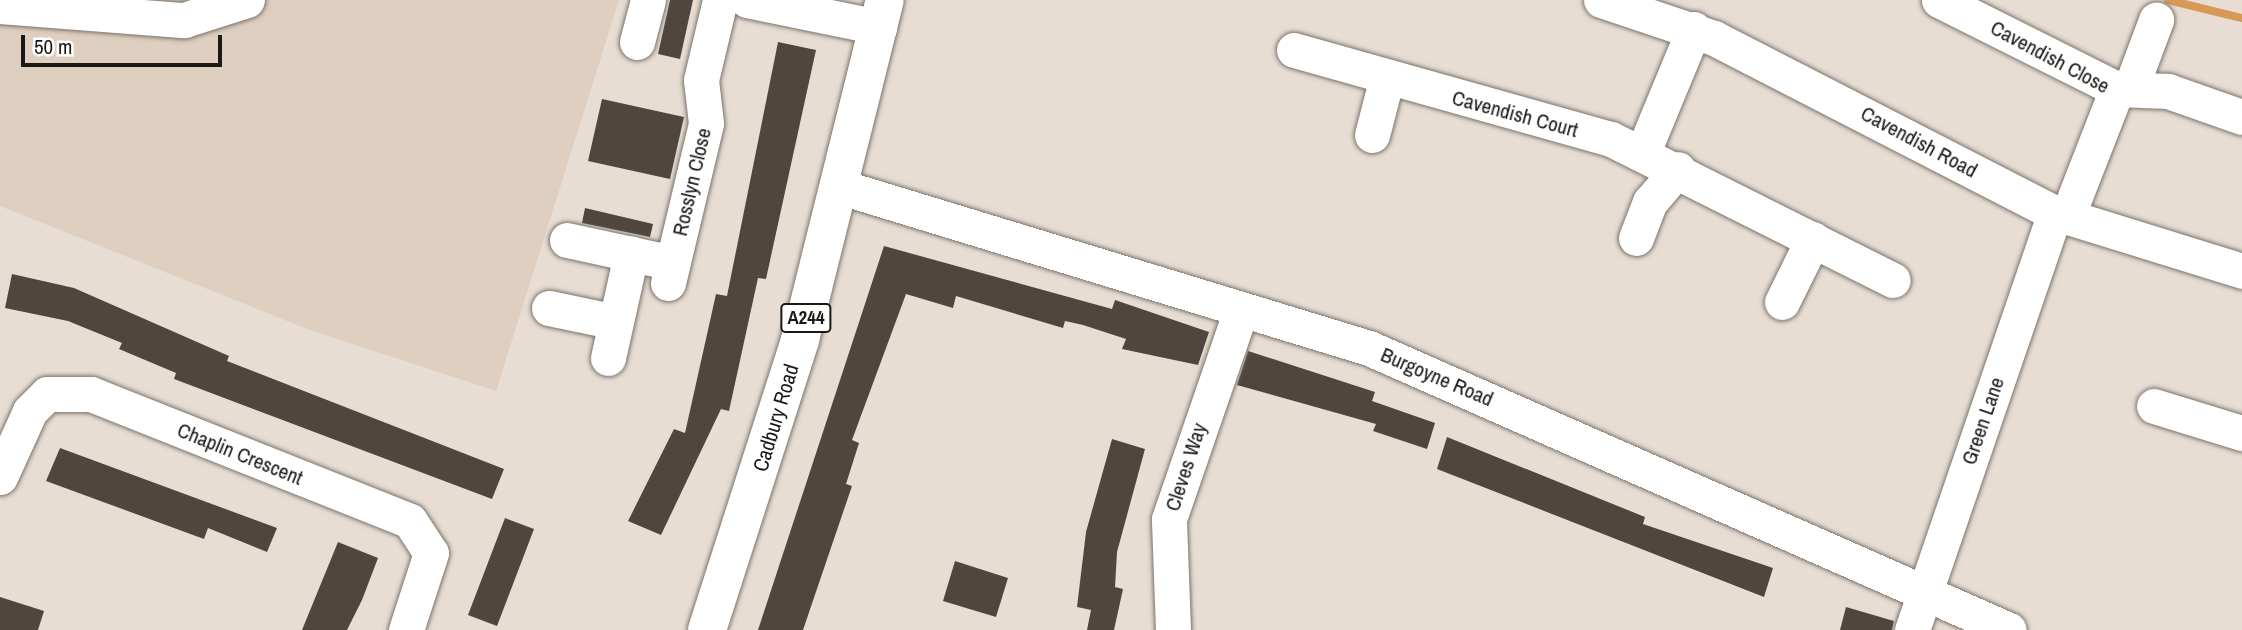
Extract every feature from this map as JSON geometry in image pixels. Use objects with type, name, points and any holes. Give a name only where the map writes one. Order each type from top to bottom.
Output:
[{"type":"main road","name":"Cadbury Road","points":[[707,630],[765,455],[841,187],[882,13]]},
{"type":"street","points":[[0,6],[184,20],[247,0]]},
{"type":"street","points":[[638,42],[648,0]]},
{"type":"street","name":"Rosslyn Close","points":[[631,254],[670,273],[706,123],[701,79],[720,0]]},
{"type":"street","points":[[747,0],[882,13]]},
{"type":"street","name":"Cavendish Road","points":[[1617,2],[1694,29],[2061,215],[2242,271]]},
{"type":"street","name":"Cavendish Close","points":[[1950,3],[2124,88],[2061,215]]},
{"type":"street","points":[[2156,20],[2124,88],[2168,91],[2242,117]]},
{"type":"street","points":[[1643,152],[1694,29]]},
{"type":"street","name":"Cavendish Court","points":[[1294,50],[1643,152],[1893,281]]},
{"type":"street","points":[[1372,135],[1387,77]]},
{"type":"street","points":[[1636,238],[1650,202],[1678,169]]},
{"type":"street","name":"Burgoyne Road","points":[[841,187],[1369,348],[2009,630]]},
{"type":"street","name":"Green Lane","points":[[1912,630],[2061,215]]},
{"type":"street","points":[[1782,302],[1813,239]]},
{"type":"street","points":[[567,240],[631,254],[608,358]]},
{"type":"street","points":[[549,308],[616,322]]},
{"type":"street","name":"Cleves Way","points":[[1173,630],[1169,519],[1241,310]]},
{"type":"street","name":"Chaplin Crescent","points":[[0,477],[30,411],[47,394],[68,389],[91,394],[410,521],[431,553],[406,630]]},
{"type":"street","points":[[2154,406],[2242,433]]},
{"type":"shaded area","points":[[0,0],[619,0],[496,391],[307,329],[0,206]]},
{"type":"building","points":[[670,0],[693,0],[680,59],[658,54]]},
{"type":"building","points":[[778,42],[816,50],[766,279],[758,278],[729,411],[721,409],[661,535],[628,521],[674,429],[685,433],[716,294],[727,296]]},
{"type":"building","points":[[602,99],[684,117],[670,179],[588,161]]},
{"type":"building","points":[[585,208],[653,224],[650,237],[582,223]]},
{"type":"building","points":[[884,246],[1112,309],[1115,300],[1209,332],[1198,365],[1122,349],[1126,339],[1083,325],[1065,321],[1063,328],[956,296],[953,308],[906,294],[852,440],[859,443],[846,484],[852,486],[803,630],[758,630]]},
{"type":"building","points":[[12,274],[74,288],[229,356],[227,361],[504,469],[492,499],[174,379],[176,373],[119,349],[122,343],[68,321],[5,308]]},
{"type":"building","points":[[1248,351],[1375,392],[1372,401],[1435,423],[1427,449],[1373,431],[1376,424],[1237,385]]},
{"type":"building","points":[[1447,437],[1645,517],[1643,524],[1773,568],[1764,597],[1437,469]]},
{"type":"building","points":[[1112,439],[1145,449],[1117,552],[1115,587],[1123,589],[1114,630],[1087,630],[1091,610],[1077,607],[1086,532]]},
{"type":"building","points":[[60,448],[277,528],[267,552],[208,528],[204,539],[46,481]]},
{"type":"building","points":[[505,518],[534,529],[497,626],[468,615]]},
{"type":"building","points":[[338,542],[378,558],[362,600],[347,630],[302,630]]},
{"type":"building","points":[[955,561],[1008,578],[996,617],[943,601]]},
{"type":"building","points":[[0,597],[44,611],[38,630],[0,630]]},
{"type":"building","points":[[1846,607],[1894,621],[1892,630],[1840,630]]},
{"type":"waterway","points":[[2168,0],[2242,18]]}]
